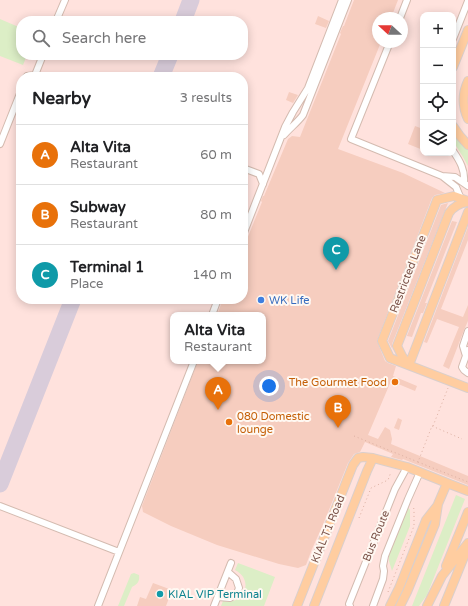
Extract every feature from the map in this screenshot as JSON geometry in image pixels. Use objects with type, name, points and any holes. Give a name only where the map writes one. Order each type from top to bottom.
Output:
[{"type":"main road","points":[[456,60],[468,30]]},
{"type":"main road","points":[[468,81],[464,92],[464,99],[465,112],[468,119]]},
{"type":"main road","points":[[456,130],[468,144]]},
{"type":"main road","name":"Restricted Lane","points":[[409,365],[390,358],[382,341],[437,200],[454,196],[466,201]]},
{"type":"main road","points":[[466,201],[458,204],[449,213],[397,346],[409,365],[468,388]]},
{"type":"main road","points":[[409,365],[468,212]]},
{"type":"main road","name":"KIAL T1 Road","points":[[297,606],[353,465],[358,458],[373,458],[314,606]]},
{"type":"main road","points":[[373,458],[407,467],[468,491]]},
{"type":"main road","points":[[390,606],[399,588],[426,520],[438,504],[447,483]]},
{"type":"main road","points":[[400,606],[435,524],[438,504]]},
{"type":"main road","points":[[427,606],[442,576],[468,512]]},
{"type":"main road","points":[[442,576],[468,543]]},
{"type":"main road","points":[[444,606],[468,546]]},
{"type":"lane","points":[[58,16],[65,0]]},
{"type":"lane","points":[[248,222],[286,127],[293,112],[308,88],[342,0]]},
{"type":"lane","points":[[280,142],[288,130],[298,122],[303,115],[348,0]]},
{"type":"lane","points":[[402,12],[407,0]]},
{"type":"lane","points":[[456,31],[468,1]]},
{"type":"lane","points":[[388,48],[351,139],[442,176],[456,187],[466,201]]},
{"type":"lane","points":[[38,72],[42,60]]},
{"type":"lane","points":[[0,144],[16,104]]},
{"type":"lane","points":[[456,155],[463,168],[466,184]]},
{"type":"lane","points":[[248,170],[259,174],[263,184]]},
{"type":"lane","points":[[442,176],[455,177],[466,184]]},
{"type":"lane","points":[[468,331],[463,346],[467,353],[462,367],[468,373]]},
{"type":"lane","points":[[98,606],[193,364]]},
{"type":"lane","name":"Bus Route","points":[[350,606],[349,604],[395,489],[407,467]]},
{"type":"lane","name":"Bus Route","points":[[373,606],[383,579],[385,556],[420,472]]},
{"type":"lane","points":[[0,506],[119,552]]},
{"type":"lane","points":[[214,606],[231,563]]},
{"type":"lane","points":[[218,597],[230,598],[237,593],[239,588],[236,579],[228,572]]},
{"type":"path","points":[[354,436],[418,462],[451,381]]},
{"type":"path","points":[[432,426],[462,439]]},
{"type":"path","points":[[418,462],[468,482]]},
{"type":"path","points":[[359,518],[371,488],[388,480],[394,464]]},
{"type":"path","points":[[388,592],[414,526],[414,509],[408,499]]},
{"type":"shaded area","points":[[0,0],[468,0],[468,606],[0,606]]},
{"type":"green space","points":[[0,19],[16,26],[16,60],[25,60],[23,65],[0,56]]},
{"type":"green space","points":[[456,138],[468,150],[468,166],[456,146]]},
{"type":"green space","points":[[456,495],[465,499],[427,595],[419,606],[412,606]]},
{"type":"green space","points":[[407,506],[410,510],[410,526],[392,571],[389,561],[389,552]]},
{"type":"green space","points":[[238,563],[275,577],[264,606],[221,606],[223,601],[230,602],[237,600],[241,596],[246,586],[245,580],[241,574],[235,570]]},
{"type":"green space","points":[[134,573],[139,575],[139,581],[132,587],[124,606],[118,606],[131,574]]},
{"type":"building","points":[[354,0],[398,0],[393,12],[372,12],[372,48],[379,48],[338,149],[403,173],[445,193],[435,195],[432,198],[377,341],[385,361],[396,366],[393,376],[417,386],[415,391],[391,381],[368,435],[378,439],[385,427],[390,430],[392,439],[391,444],[468,476],[468,485],[403,459],[391,457],[393,454],[365,442],[360,452],[354,454],[348,463],[306,565],[298,568],[279,564],[217,545],[171,526],[143,512],[142,506],[197,364],[266,364],[266,312],[218,312],[221,304],[248,304],[248,237],[263,196],[288,139],[292,136],[300,137]]},
{"type":"building","points":[[318,16],[329,21],[326,28],[315,24]]},
{"type":"building","points":[[289,92],[298,95],[293,103],[286,100]]},
{"type":"building","points":[[415,126],[420,128],[420,149],[408,144]]},
{"type":"building","points":[[448,203],[392,344],[395,354],[388,341],[441,205]]},
{"type":"building","points":[[452,221],[457,222],[425,303],[427,303],[423,313],[421,313],[412,337],[407,336],[403,346]]},
{"type":"building","points":[[468,227],[468,240],[441,309],[463,317],[468,305],[468,321],[449,369],[443,366],[459,327],[437,319],[427,343],[424,342]]},
{"type":"building","points":[[398,418],[402,420],[399,430],[394,428]]},
{"type":"building","name":"KIAL VIP Terminal","points":[[153,583],[172,590],[166,606],[137,606],[140,597],[146,599]]},
{"type":"taxiway","points":[[185,16],[191,0]]},
{"type":"taxiway","points":[[163,72],[168,60]]},
{"type":"taxiway","points":[[0,484],[71,304]]},
{"type":"place","name":"Terminal 1","points":[[336,270]]},
{"type":"place","name":"WK Life","points":[[261,300]]},
{"type":"place","name":"The Gourmet Food","points":[[395,382]]},
{"type":"place","name":"Alta Vita","points":[[218,410]]},
{"type":"place","name":"080 Domestic lounge","points":[[229,422]]},
{"type":"place","name":"Subway","points":[[338,428]]},
{"type":"place","name":"KIAL VIP Terminal","points":[[160,594]]}]
